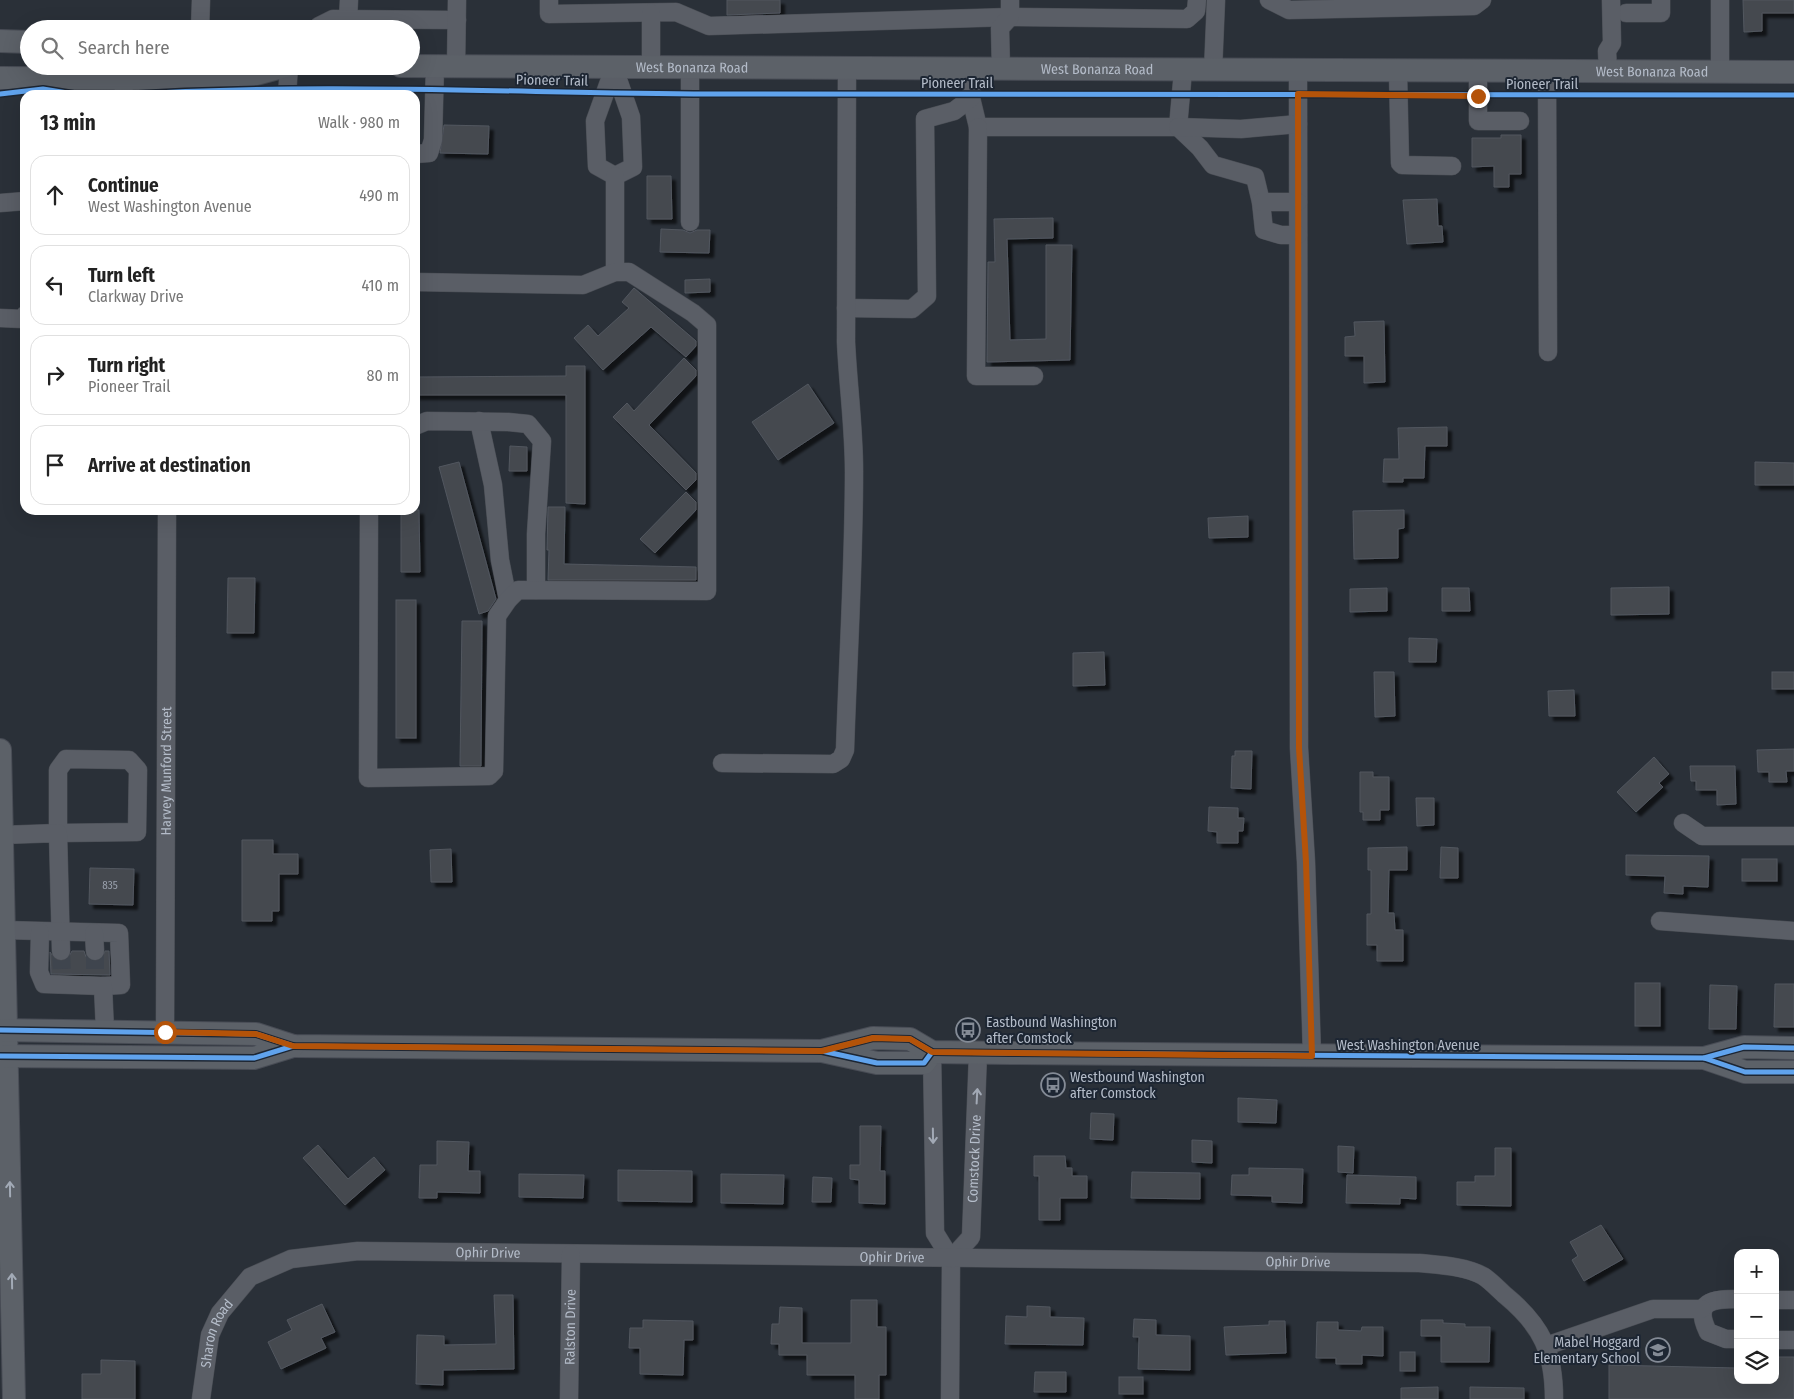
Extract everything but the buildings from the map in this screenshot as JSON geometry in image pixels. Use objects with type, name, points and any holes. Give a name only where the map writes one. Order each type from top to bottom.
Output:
[{"type":"main road","points":[[0,41],[20,42]]},
{"type":"main road","name":"West Bonanza Road","points":[[420,66],[1547,72],[1607,62],[1720,72],[1794,72]]},
{"type":"main road","points":[[0,78],[124,87],[167,88],[238,79],[253,75]]},
{"type":"main road","points":[[0,750],[4,930],[3,1030],[7,1321],[14,1399]]},
{"type":"main road","name":"West Washington Avenue","points":[[3,1030],[256,1034],[293,1046],[822,1051],[873,1038],[910,1039],[932,1052],[978,1053],[1704,1058],[1744,1047],[1794,1048]]},
{"type":"main road","name":"West Washington Avenue","points":[[4,1056],[254,1058],[293,1046]]},
{"type":"main road","name":"West Washington Avenue","points":[[1704,1058],[1745,1072],[1794,1072]]},
{"type":"street","points":[[200,20],[201,0]]},
{"type":"street","points":[[348,19],[349,0]]},
{"type":"street","points":[[420,154],[429,153],[433,140],[446,66],[457,20],[457,0]]},
{"type":"street","points":[[549,0],[549,14],[651,13],[676,6],[709,26],[1010,8],[1187,19],[1196,11],[1197,0]]},
{"type":"street","points":[[1213,71],[1216,0]]},
{"type":"street","points":[[1268,0],[1289,10],[1474,6],[1482,0]]},
{"type":"street","points":[[1601,0],[1601,44],[1607,62]]},
{"type":"street","points":[[1607,62],[1612,43],[1611,0]]},
{"type":"street","points":[[1626,13],[1662,13],[1661,0]]},
{"type":"street","points":[[1720,0],[1720,72]]},
{"type":"street","points":[[1001,70],[1000,28],[1010,8]]},
{"type":"street","points":[[651,13],[651,68]]},
{"type":"street","points":[[330,20],[333,18],[457,20]]},
{"type":"street","points":[[614,68],[632,117],[633,151],[633,167],[615,176]]},
{"type":"street","points":[[614,68],[595,121],[597,166],[615,176]]},
{"type":"street","points":[[690,68],[690,222]]},
{"type":"street","points":[[722,763],[834,764],[841,759],[845,750],[854,471],[852,412],[846,358],[847,69]]},
{"type":"street","points":[[974,70],[970,98],[978,127],[976,376],[1034,376]]},
{"type":"street","points":[[1178,127],[1183,71]]},
{"type":"street","points":[[1298,72],[1299,748],[1306,862],[1312,1056]]},
{"type":"street","points":[[1398,72],[1400,163],[1402,165],[1452,166]]},
{"type":"street","points":[[1478,72],[1478,121],[1520,121]]},
{"type":"street","points":[[1547,72],[1548,352]]},
{"type":"street","points":[[287,90],[288,75]]},
{"type":"street","points":[[846,308],[912,309],[927,296],[925,119],[954,111],[970,98]]},
{"type":"street","points":[[978,127],[1178,127],[1241,130],[1298,124]]},
{"type":"street","points":[[1178,127],[1200,148],[1213,164],[1255,177],[1261,202],[1264,230],[1281,235],[1298,235]]},
{"type":"street","points":[[615,176],[615,272]]},
{"type":"street","points":[[0,203],[20,201]]},
{"type":"street","points":[[1261,202],[1298,202]]},
{"type":"street","points":[[369,515],[368,778],[489,776],[494,771],[497,616],[518,590],[707,590],[707,326],[693,313],[629,272],[615,272],[583,285],[420,282]]},
{"type":"street","points":[[0,318],[20,319]]},
{"type":"street","points":[[420,424],[426,421],[479,421],[528,424],[542,441],[536,534],[536,590]]},
{"type":"street","points":[[479,421],[492,485],[500,560],[508,600]]},
{"type":"street","name":"Harvey Munford Street","points":[[165,1032],[167,515]]},
{"type":"street","points":[[2,835],[58,833],[137,832],[138,770],[129,760],[66,759],[58,770],[58,833],[61,951]]},
{"type":"street","points":[[1683,823],[1702,836],[1794,836]]},
{"type":"street","points":[[1660,921],[1794,931]]},
{"type":"street","points":[[4,930],[119,933],[121,985],[62,981],[44,984],[39,972],[40,932]]},
{"type":"street","points":[[94,933],[94,951]]},
{"type":"street","points":[[98,983],[105,1032]]},
{"type":"street","points":[[932,1052],[935,1234],[951,1259],[950,1399]]},
{"type":"street","name":"Comstock Drive","points":[[951,1259],[971,1237],[978,1053]]},
{"type":"street","name":"Ophir Drive","points":[[250,1278],[291,1259],[358,1250],[951,1259],[1419,1263],[1454,1267],[1482,1276],[1524,1311],[1538,1328],[1546,1346],[1554,1381],[1554,1399]]},
{"type":"street","name":"Ralston Drive","points":[[569,1399],[571,1254]]},
{"type":"street","name":"Sharon Road","points":[[201,1399],[210,1335],[220,1313],[250,1278]]},
{"type":"street","points":[[1734,1300],[1718,1300],[1708,1303],[1702,1309],[1702,1319],[1708,1332],[1726,1339],[1734,1339]]},
{"type":"street","points":[[1779,1300],[1794,1300]]},
{"type":"street","points":[[1546,1346],[1653,1309],[1702,1309]]},
{"type":"street","points":[[1779,1340],[1794,1340]]},
{"type":"tunnel","points":[[61,951],[62,977]]},
{"type":"tunnel","points":[[95,951],[95,976]]},
{"type":"cycle path","name":"Pioneer Trail","points":[[230,90],[414,89],[709,94],[1794,95]]},
{"type":"cycle path","points":[[34,90],[49,90]]},
{"type":"cycle path","points":[[0,94],[20,92]]},
{"type":"cycle path","points":[[0,1030],[256,1034],[293,1046],[822,1051],[877,1063],[924,1063],[932,1052]]},
{"type":"cycle path","points":[[822,1051],[873,1038],[910,1039],[932,1052],[1009,1053],[1704,1058],[1744,1047],[1794,1048]]},
{"type":"cycle path","points":[[0,1056],[254,1058],[293,1046]]},
{"type":"cycle path","points":[[1704,1058],[1745,1072],[1794,1072]]},
{"type":"place","name":"Eastbound Washington after Comstock","points":[[968,1030]]},
{"type":"place","name":"Westbound Washington after Comstock","points":[[1053,1085]]},
{"type":"place","name":"Mabel Hoggard Elementary School","points":[[1658,1350]]},
{"type":"route","points":[[165,1032],[256,1034],[293,1046],[822,1051],[873,1038],[910,1039],[932,1052],[1312,1056],[1306,862],[1299,748],[1298,94],[1478,96]]}]
